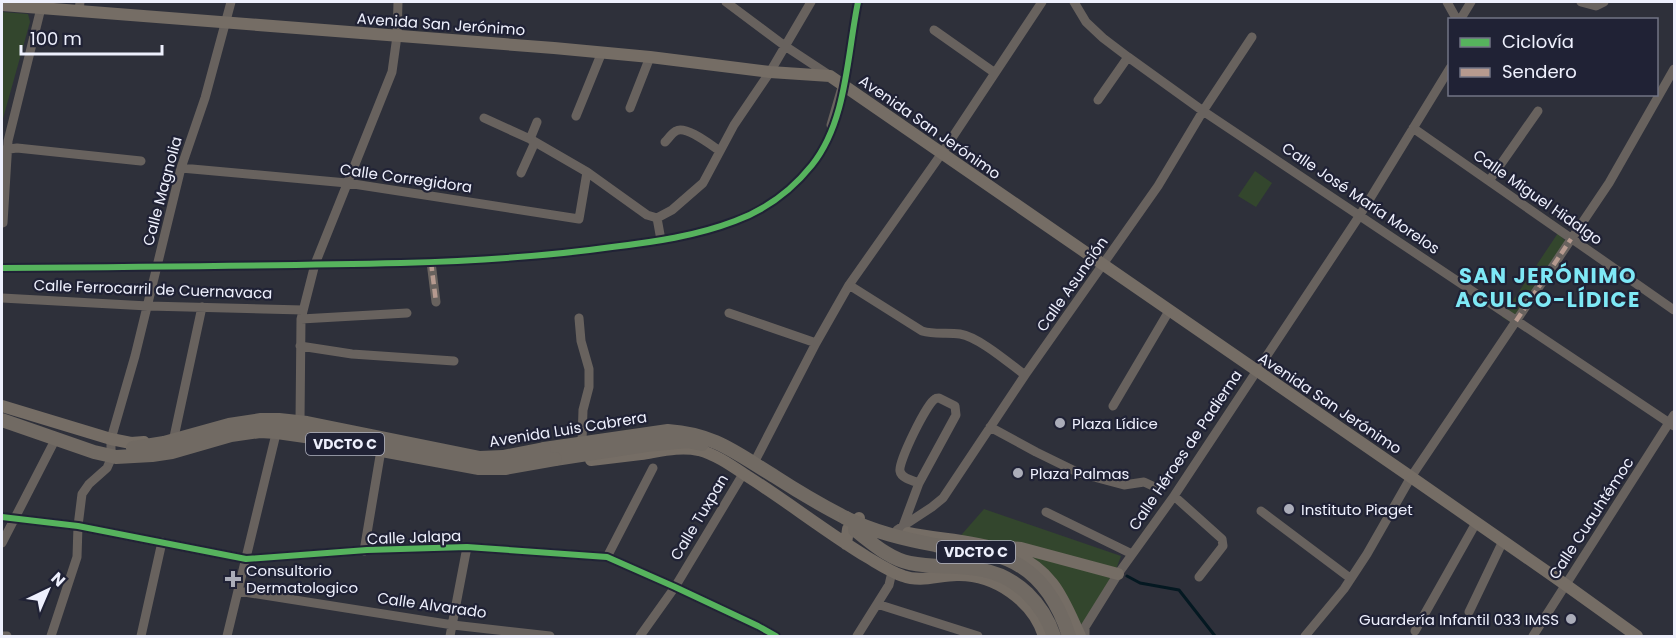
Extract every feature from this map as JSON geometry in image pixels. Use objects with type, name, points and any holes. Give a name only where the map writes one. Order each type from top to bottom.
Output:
[{"type":"highway","name":"VDCTO C","points":[[2,412],[92,442],[130,449],[164,443],[229,425],[261,420],[306,423],[480,458],[503,457],[668,431],[688,432],[719,442],[860,525],[890,535],[1007,559],[1031,574],[1044,587],[1058,607],[1069,636]]},
{"type":"highway","name":"VDCTO C","points":[[2,420],[94,452],[123,458],[172,452],[231,435],[260,431],[312,437],[491,469],[646,445],[687,441],[715,449],[821,513],[857,524],[882,540],[1004,566],[1028,583],[1039,595],[1048,607],[1057,636]]},
{"type":"main road","name":"Avenida San Jerónimo","points":[[6,4],[41,8],[80,6],[225,22],[602,52],[770,72],[830,76],[1637,636]]},
{"type":"main road","name":"Avenida Luis Cabrera","points":[[2,406],[131,443],[174,437],[218,425],[263,418],[300,421],[481,457],[651,430],[692,429],[715,437],[756,459],[857,524],[900,528],[981,545],[1017,555],[1031,562],[1053,583],[1080,636]]},
{"type":"main road","name":"Avenida Luis Cabrera","points":[[2,425],[111,459],[126,461],[165,457],[223,441],[276,434],[449,469],[491,473],[684,448],[712,454],[771,491],[846,544],[892,572],[918,579],[958,575],[986,580],[1003,587],[1017,596],[1039,625],[1044,636]]},
{"type":"main road","points":[[218,425],[217,436],[223,441]]},
{"type":"main road","points":[[111,459],[136,447],[189,438],[201,430]]},
{"type":"main road","points":[[846,544],[848,529],[857,524]]},
{"type":"main road","points":[[981,545],[1021,548],[1118,574]]},
{"type":"main road","points":[[905,577],[955,562],[983,565],[1003,571],[1019,581],[1037,598],[1057,636]]},
{"type":"main road","points":[[1058,592],[1075,636]]},
{"type":"street","name":"Calle Magnolia","points":[[111,459],[111,439],[148,306],[181,168],[205,98],[231,2]]},
{"type":"street","points":[[300,421],[302,315],[315,264],[392,72],[397,36],[398,2]]},
{"type":"street","points":[[726,2],[830,76]]},
{"type":"street","points":[[484,118],[532,140],[587,172],[647,215],[657,218],[672,210],[703,183],[734,125],[770,72],[810,2]]},
{"type":"street","points":[[756,459],[849,285],[942,153],[1042,2]]},
{"type":"street","name":"Calle José María Morelos","points":[[1074,2],[1086,22],[1128,57],[1203,111],[1515,321],[1673,421]]},
{"type":"street","points":[[1447,2],[1458,18]]},
{"type":"street","points":[[1460,18],[1472,2]]},
{"type":"street","points":[[1581,2],[1596,6],[1604,2]]},
{"type":"street","points":[[3,224],[7,146],[41,8]]},
{"type":"street","points":[[934,30],[995,73]]},
{"type":"street","name":"Calle Asunción","points":[[900,528],[943,498],[1025,375],[1104,266],[1158,186],[1203,111],[1252,37]]},
{"type":"street","points":[[576,116],[602,52]]},
{"type":"street","points":[[630,108],[650,57]]},
{"type":"street","points":[[1098,99],[1128,57]]},
{"type":"street","points":[[1305,636],[1344,589],[1411,477],[1609,183],[1674,69]]},
{"type":"street","name":"Calle Héroes de Padierna","points":[[1084,636],[1084,627],[1118,574],[1174,495],[1360,215],[1448,70]]},
{"type":"street","points":[[831,124],[843,84]]},
{"type":"street","points":[[1489,181],[1538,111]]},
{"type":"street","points":[[521,173],[537,122]]},
{"type":"street","name":"Calle Miguel Hidalgo","points":[[1413,128],[1674,310]]},
{"type":"street","points":[[666,142],[676,131],[683,129],[720,152]]},
{"type":"street","points":[[7,146],[141,161]]},
{"type":"street","name":"Calle Corregidora","points":[[181,168],[347,183],[579,219],[587,172]]},
{"type":"street","points":[[657,218],[661,240]]},
{"type":"street","points":[[431,262],[436,302]]},
{"type":"street","points":[[849,285],[922,331],[962,334],[972,339],[1025,375]]},
{"type":"street","name":"Calle Ferrocarril de Cuernavaca","points":[[2,298],[202,307],[302,315],[407,313]]},
{"type":"street","points":[[174,437],[202,307]]},
{"type":"street","points":[[1113,406],[1169,311]]},
{"type":"street","points":[[729,313],[816,343]]},
{"type":"street","points":[[579,318],[581,341],[589,369],[583,410],[582,441]]},
{"type":"street","points":[[300,346],[352,354],[454,361]]},
{"type":"street","points":[[900,528],[918,485],[957,415],[955,406],[939,398],[932,401],[915,430],[901,463],[902,475],[918,485]]},
{"type":"street","name":"Calle Cuauhtémoc","points":[[1533,636],[1673,421]]},
{"type":"street","points":[[990,427],[1079,473],[1124,485],[1144,482],[1157,488]]},
{"type":"street","points":[[227,636],[276,434]]},
{"type":"street","points":[[2,543],[54,442]]},
{"type":"street","points":[[364,551],[380,456]]},
{"type":"street","points":[[51,636],[77,557],[82,494],[89,484],[107,468],[111,459]]},
{"type":"street","points":[[607,557],[653,468]]},
{"type":"street","name":"Calle Tuxpan","points":[[640,636],[675,587],[743,474]]},
{"type":"street","points":[[1174,495],[1223,542],[1223,546],[1199,577]]},
{"type":"street","points":[[1261,511],[1350,578]]},
{"type":"street","points":[[1046,512],[1132,554]]},
{"type":"street","name":"Calle Jalapa","points":[[2,517],[78,526],[246,559],[466,547],[607,557],[776,636]]},
{"type":"street","points":[[1415,631],[1476,523]]},
{"type":"street","points":[[1468,612],[1503,541]]},
{"type":"street","points":[[141,636],[162,542]]},
{"type":"street","points":[[450,636],[466,547]]},
{"type":"street","points":[[857,636],[889,585],[892,572]]},
{"type":"street","name":"Calle Alvarado","points":[[238,591],[453,624],[550,636]]},
{"type":"street","points":[[877,604],[975,636]]},
{"type":"street","points":[[2,636],[7,636]]},
{"type":"green space","points":[[2,12],[28,14],[30,22],[2,122]]},
{"type":"green space","points":[[1255,171],[1272,183],[1256,207],[1238,196]]},
{"type":"green space","points":[[1558,233],[1569,245],[1517,326],[1502,317]]},
{"type":"green space","points":[[984,509],[1121,556],[1115,572],[1084,627],[1030,567],[956,541]]},
{"type":"waterway","points":[[1127,576],[1140,583],[1179,590],[1215,636]]},
{"type":"marked path","points":[[1516,321],[1571,239]]},
{"type":"marked path","points":[[431,262],[436,302]]},
{"type":"cycle path","points":[[2,268],[301,265],[481,260],[643,243],[675,238],[720,226],[757,211],[787,191],[812,165],[824,148],[844,87],[858,2]]},
{"type":"cycle path","points":[[2,517],[78,526],[246,559],[367,550],[467,547],[607,557],[776,636]]},
{"type":"place","name":"Plaza Lídice","points":[[1060,423]]},
{"type":"place","name":"Plaza Palmas","points":[[1018,473]]},
{"type":"place","name":"Instituto Piaget","points":[[1289,509]]},
{"type":"place","name":"Consultorio Dermatologico","points":[[233,579]]},
{"type":"place","name":"Guardería Infantil 033 IMSS","points":[[1571,619]]},
{"type":"district","name":"SAN JERÓNIMO ACULCO-LÍDICE","points":[[1548,287]]}]
